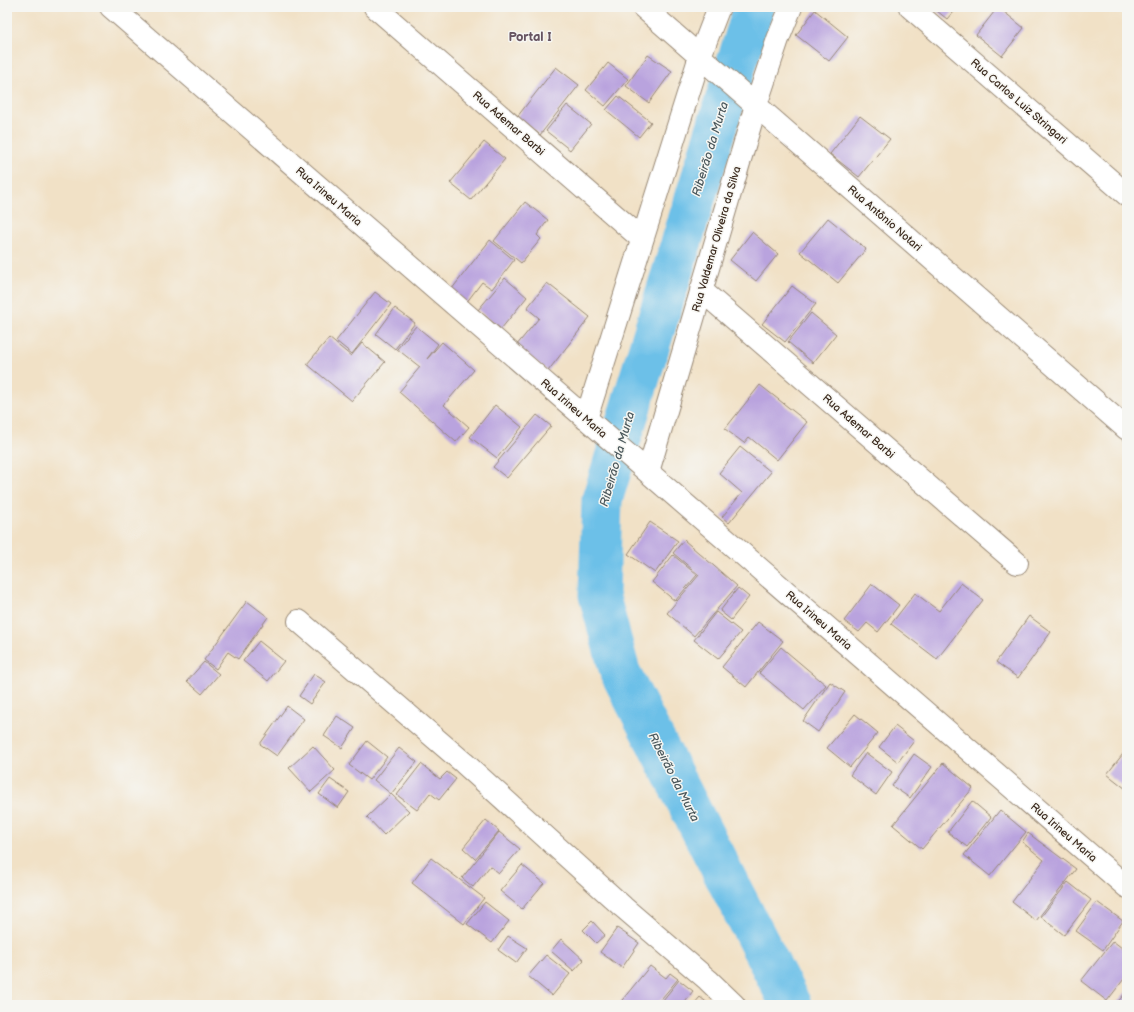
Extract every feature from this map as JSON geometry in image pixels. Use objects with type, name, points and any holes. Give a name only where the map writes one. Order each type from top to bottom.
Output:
[{"type":"street","name":"Rua Irineu Maria","points":[[111,7],[1127,887]]},
{"type":"street","name":"Rua Ademar Barbi","points":[[375,7],[642,238]]},
{"type":"street","name":"Rua Antônio Notari","points":[[643,7],[1127,429]]},
{"type":"street","points":[[592,424],[642,238],[703,59],[719,7]]},
{"type":"street","name":"Rua Valdemar Oliveira da Silva","points":[[644,469],[701,290],[752,102],[791,7]]},
{"type":"street","name":"Rua Carlos Luiz Stringari","points":[[910,7],[1127,195]]},
{"type":"street","name":"Rua Ademar Barbi","points":[[701,290],[1017,563]]},
{"type":"street","points":[[299,621],[464,763],[624,907],[708,980],[734,1005]]},
{"type":"building","points":[[932,7],[957,7],[947,19]]},
{"type":"building","points":[[998,7],[1024,28],[1002,56],[976,35]]},
{"type":"building","points":[[815,10],[848,37],[829,61],[796,35]]},
{"type":"building","points":[[648,55],[672,71],[649,103],[626,86]]},
{"type":"building","points":[[608,63],[628,79],[605,106],[586,90]]},
{"type":"building","points":[[556,67],[579,85],[540,135],[517,117]]},
{"type":"building","points":[[618,96],[651,122],[639,137],[606,110]]},
{"type":"building","points":[[567,105],[591,124],[570,150],[546,131]]},
{"type":"building","points":[[860,116],[890,139],[859,177],[830,154]]},
{"type":"building","points":[[484,142],[505,159],[471,200],[450,183]]},
{"type":"building","points":[[525,202],[548,220],[537,235],[541,239],[521,263],[494,241]]},
{"type":"building","points":[[828,218],[866,249],[838,283],[800,252]]},
{"type":"building","points":[[752,232],[778,254],[756,281],[730,260]]},
{"type":"building","points":[[490,240],[514,260],[492,289],[482,282],[466,303],[451,290]]},
{"type":"building","points":[[505,278],[527,297],[501,329],[478,310]]},
{"type":"building","points":[[547,283],[590,317],[548,371],[516,346],[539,318],[527,308]]},
{"type":"building","points":[[792,286],[816,304],[785,342],[762,324]]},
{"type":"building","points":[[375,292],[391,304],[352,354],[336,341]]},
{"type":"building","points":[[395,308],[415,323],[395,349],[376,334]]},
{"type":"building","points":[[811,313],[836,334],[813,363],[788,342]]},
{"type":"building","points":[[416,326],[438,344],[427,359],[442,342],[474,370],[444,405],[469,427],[456,442],[399,392],[420,367],[397,349]]},
{"type":"building","points":[[329,338],[351,356],[362,343],[385,362],[352,401],[307,364]]},
{"type":"building","points":[[760,385],[807,422],[777,460],[749,437],[744,443],[725,429]]},
{"type":"building","points":[[495,405],[522,427],[497,458],[470,437]]},
{"type":"building","points":[[537,415],[551,426],[507,478],[493,467]]},
{"type":"building","points":[[740,447],[771,472],[729,523],[722,517],[742,493],[719,473]]},
{"type":"building","points":[[650,522],[678,541],[655,573],[628,554]]},
{"type":"building","points":[[684,540],[737,586],[694,636],[667,613],[699,575],[673,553]]},
{"type":"building","points":[[673,555],[697,575],[675,601],[652,582]]},
{"type":"building","points":[[961,583],[983,600],[937,659],[891,624],[915,593],[939,611]]},
{"type":"building","points":[[872,584],[899,605],[878,632],[867,623],[859,632],[844,621]]},
{"type":"building","points":[[738,588],[749,597],[731,620],[720,611]]},
{"type":"building","points":[[247,601],[268,617],[238,659],[228,652],[216,669],[204,660]]},
{"type":"building","points":[[716,612],[741,632],[718,659],[694,640]]},
{"type":"building","points":[[1029,616],[1051,632],[1018,678],[996,662]]},
{"type":"building","points":[[758,622],[783,641],[746,687],[722,667]]},
{"type":"building","points":[[259,641],[284,661],[268,681],[243,661]]},
{"type":"building","points":[[781,647],[826,685],[804,710],[759,673]]},
{"type":"building","points":[[204,662],[219,674],[202,694],[187,681]]},
{"type":"building","points":[[314,674],[326,682],[310,704],[299,696]]},
{"type":"building","points":[[830,682],[845,692],[818,732],[803,721]]},
{"type":"building","points":[[287,706],[304,719],[277,756],[260,744]]},
{"type":"building","points":[[855,714],[878,733],[850,767],[827,748]]},
{"type":"building","points":[[337,716],[355,728],[342,748],[324,736]]},
{"type":"building","points":[[895,726],[914,741],[898,762],[879,747]]},
{"type":"building","points":[[367,741],[387,757],[369,780],[349,765]]},
{"type":"building","points":[[313,746],[335,770],[311,792],[289,768]]},
{"type":"building","points":[[399,748],[417,762],[391,794],[374,780]]},
{"type":"building","points":[[1127,749],[1127,789],[1126,789],[1107,774]]},
{"type":"building","points":[[866,753],[892,772],[876,795],[850,775]]},
{"type":"building","points":[[914,754],[932,767],[910,798],[892,786]]},
{"type":"building","points":[[943,763],[973,788],[922,849],[893,825]]},
{"type":"building","points":[[421,764],[440,779],[447,772],[456,779],[439,800],[430,793],[417,810],[397,795]]},
{"type":"building","points":[[330,779],[349,792],[338,808],[319,794]]},
{"type":"building","points":[[391,794],[409,811],[384,835],[367,817]]},
{"type":"building","points":[[972,801],[991,817],[967,847],[948,832]]},
{"type":"building","points":[[1000,810],[1026,832],[990,876],[964,855]]},
{"type":"building","points":[[486,820],[499,831],[475,859],[463,848]]},
{"type":"building","points":[[499,832],[520,849],[499,873],[490,866],[473,887],[462,878]]},
{"type":"building","points":[[1028,833],[1076,869],[1036,921],[1012,902],[1044,860],[1022,842]]},
{"type":"building","points":[[431,858],[484,898],[464,924],[412,883]]},
{"type":"building","points":[[522,865],[544,883],[522,909],[500,891]]},
{"type":"building","points":[[1068,882],[1091,900],[1064,935],[1041,917]]},
{"type":"building","points":[[485,902],[509,921],[492,943],[467,924]]},
{"type":"building","points":[[1097,902],[1123,921],[1103,950],[1076,931]]},
{"type":"building","points":[[592,921],[605,935],[596,943],[583,930]]},
{"type":"building","points":[[617,928],[639,943],[622,968],[600,952]]},
{"type":"building","points":[[508,936],[527,948],[516,963],[498,950]]},
{"type":"building","points":[[561,939],[584,960],[574,971],[551,951]]},
{"type":"building","points":[[1113,941],[1127,952],[1127,975],[1107,1001],[1081,981]]},
{"type":"building","points":[[546,955],[570,974],[552,996],[528,976]]},
{"type":"building","points":[[650,966],[666,978],[670,973],[678,979],[656,1005],[618,1005]]},
{"type":"building","points":[[679,980],[693,991],[682,1005],[659,1005]]},
{"type":"building","points":[[1127,991],[1127,1005],[1115,1005]]},
{"type":"building","points":[[700,997],[710,1005],[693,1005]]},
{"type":"waterway","name":"Ribeirão da Murta","points":[[754,7],[602,500],[599,595],[620,672],[791,1005]]},
{"type":"district","name":"Portal I","points":[[530,36]]}]
